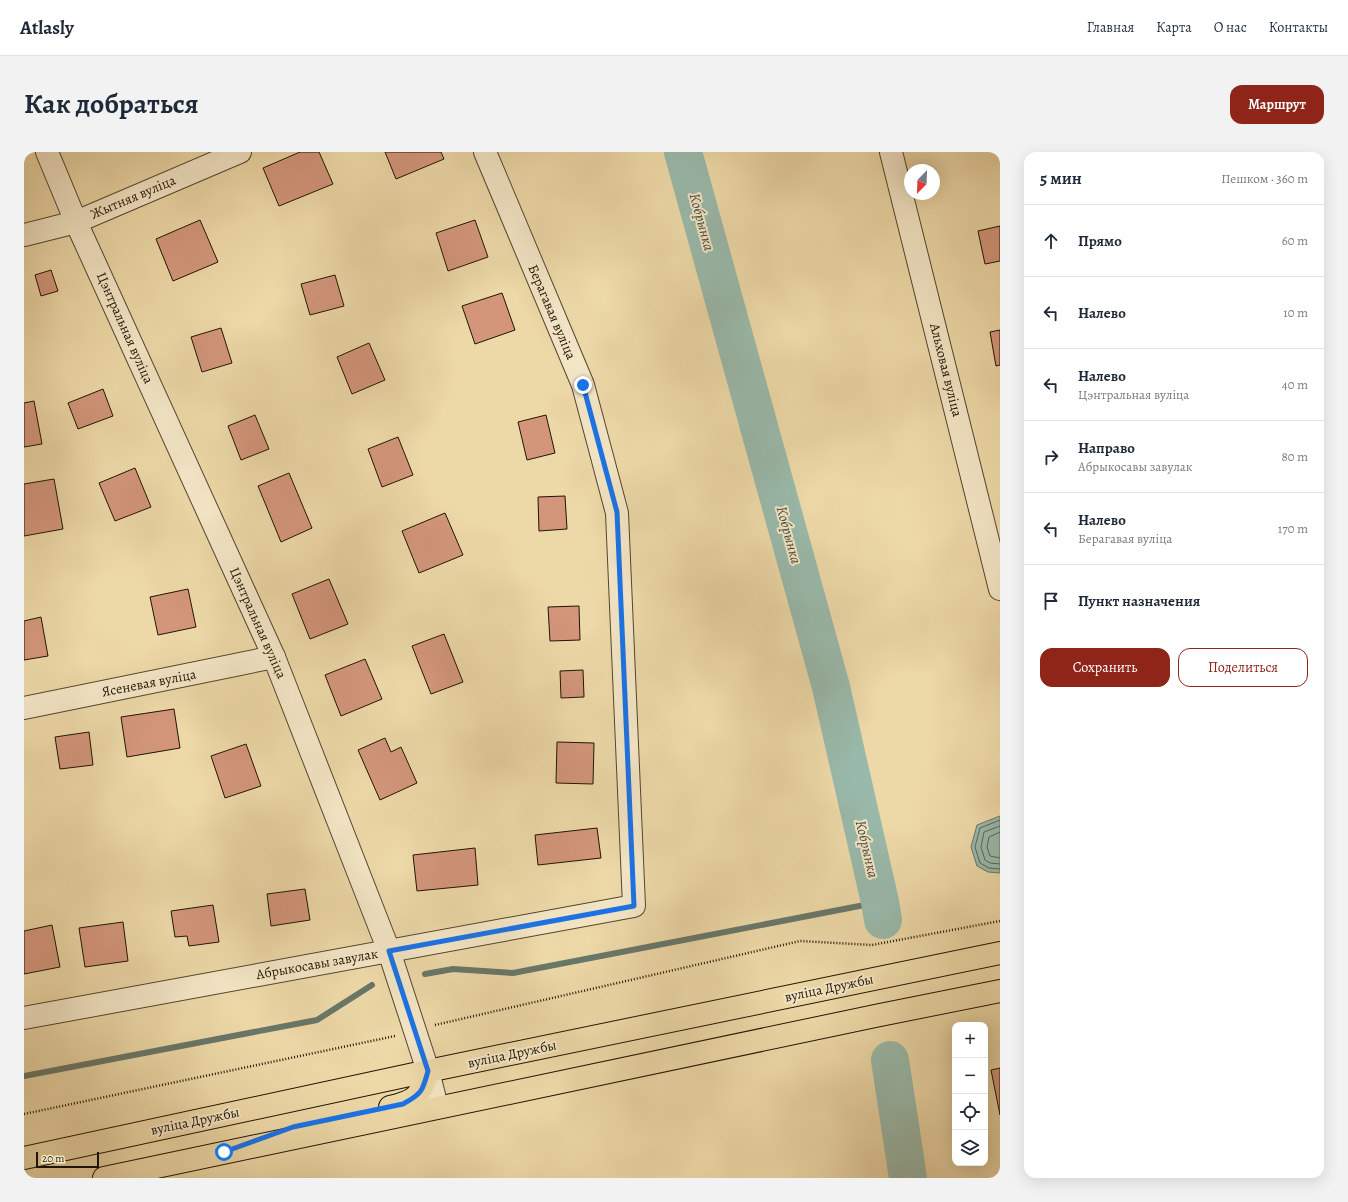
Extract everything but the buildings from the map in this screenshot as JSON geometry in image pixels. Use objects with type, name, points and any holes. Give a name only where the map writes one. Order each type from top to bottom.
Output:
[{"type":"main road","name":"вуліца Дружбы","points":[[24,1158],[428,1071],[1000,954]]},
{"type":"main road","points":[[880,1014],[955,987],[1000,978]]},
{"type":"main road","points":[[104,1178],[880,1014],[1000,991]]},
{"type":"main road","points":[[224,1152],[293,1127],[403,1104],[416,1098],[423,1088],[428,1071]]},
{"type":"street","name":"Цэнтральная вуліца","points":[[47,152],[76,222],[274,657],[389,951],[428,1071],[436,1107]]},
{"type":"street","name":"Жытняя вуліца","points":[[24,234],[76,222],[240,152]]},
{"type":"street","name":"Берагавая вуліца","points":[[486,152],[583,385],[617,512],[634,906]]},
{"type":"street","name":"Альховая вуліца","points":[[891,152],[1000,589]]},
{"type":"street","name":"Ясеневая вуліца","points":[[24,708],[274,657]]},
{"type":"street","name":"Абрыкосавы завулак","points":[[24,1018],[634,906]]},
{"type":"path","points":[[431,1026],[800,941],[872,945],[1000,921]]},
{"type":"path","points":[[24,1114],[399,1035]]},
{"type":"water","points":[[1000,816],[1000,873],[988,872],[977,866],[971,847],[977,825]]},
{"type":"waterway","name":"Кобрынка","points":[[683,152],[831,687],[883,920]]},
{"type":"waterway","points":[[425,974],[453,969],[513,973],[880,902]]},
{"type":"waterway","points":[[24,1076],[317,1020],[372,985]]},
{"type":"waterway","name":"Кобрынка","points":[[890,1060],[908,1178]]},
{"type":"route","points":[[224,1152],[293,1127],[403,1104],[416,1098],[423,1088],[428,1071],[389,951],[634,906],[617,512],[583,385]]}]
